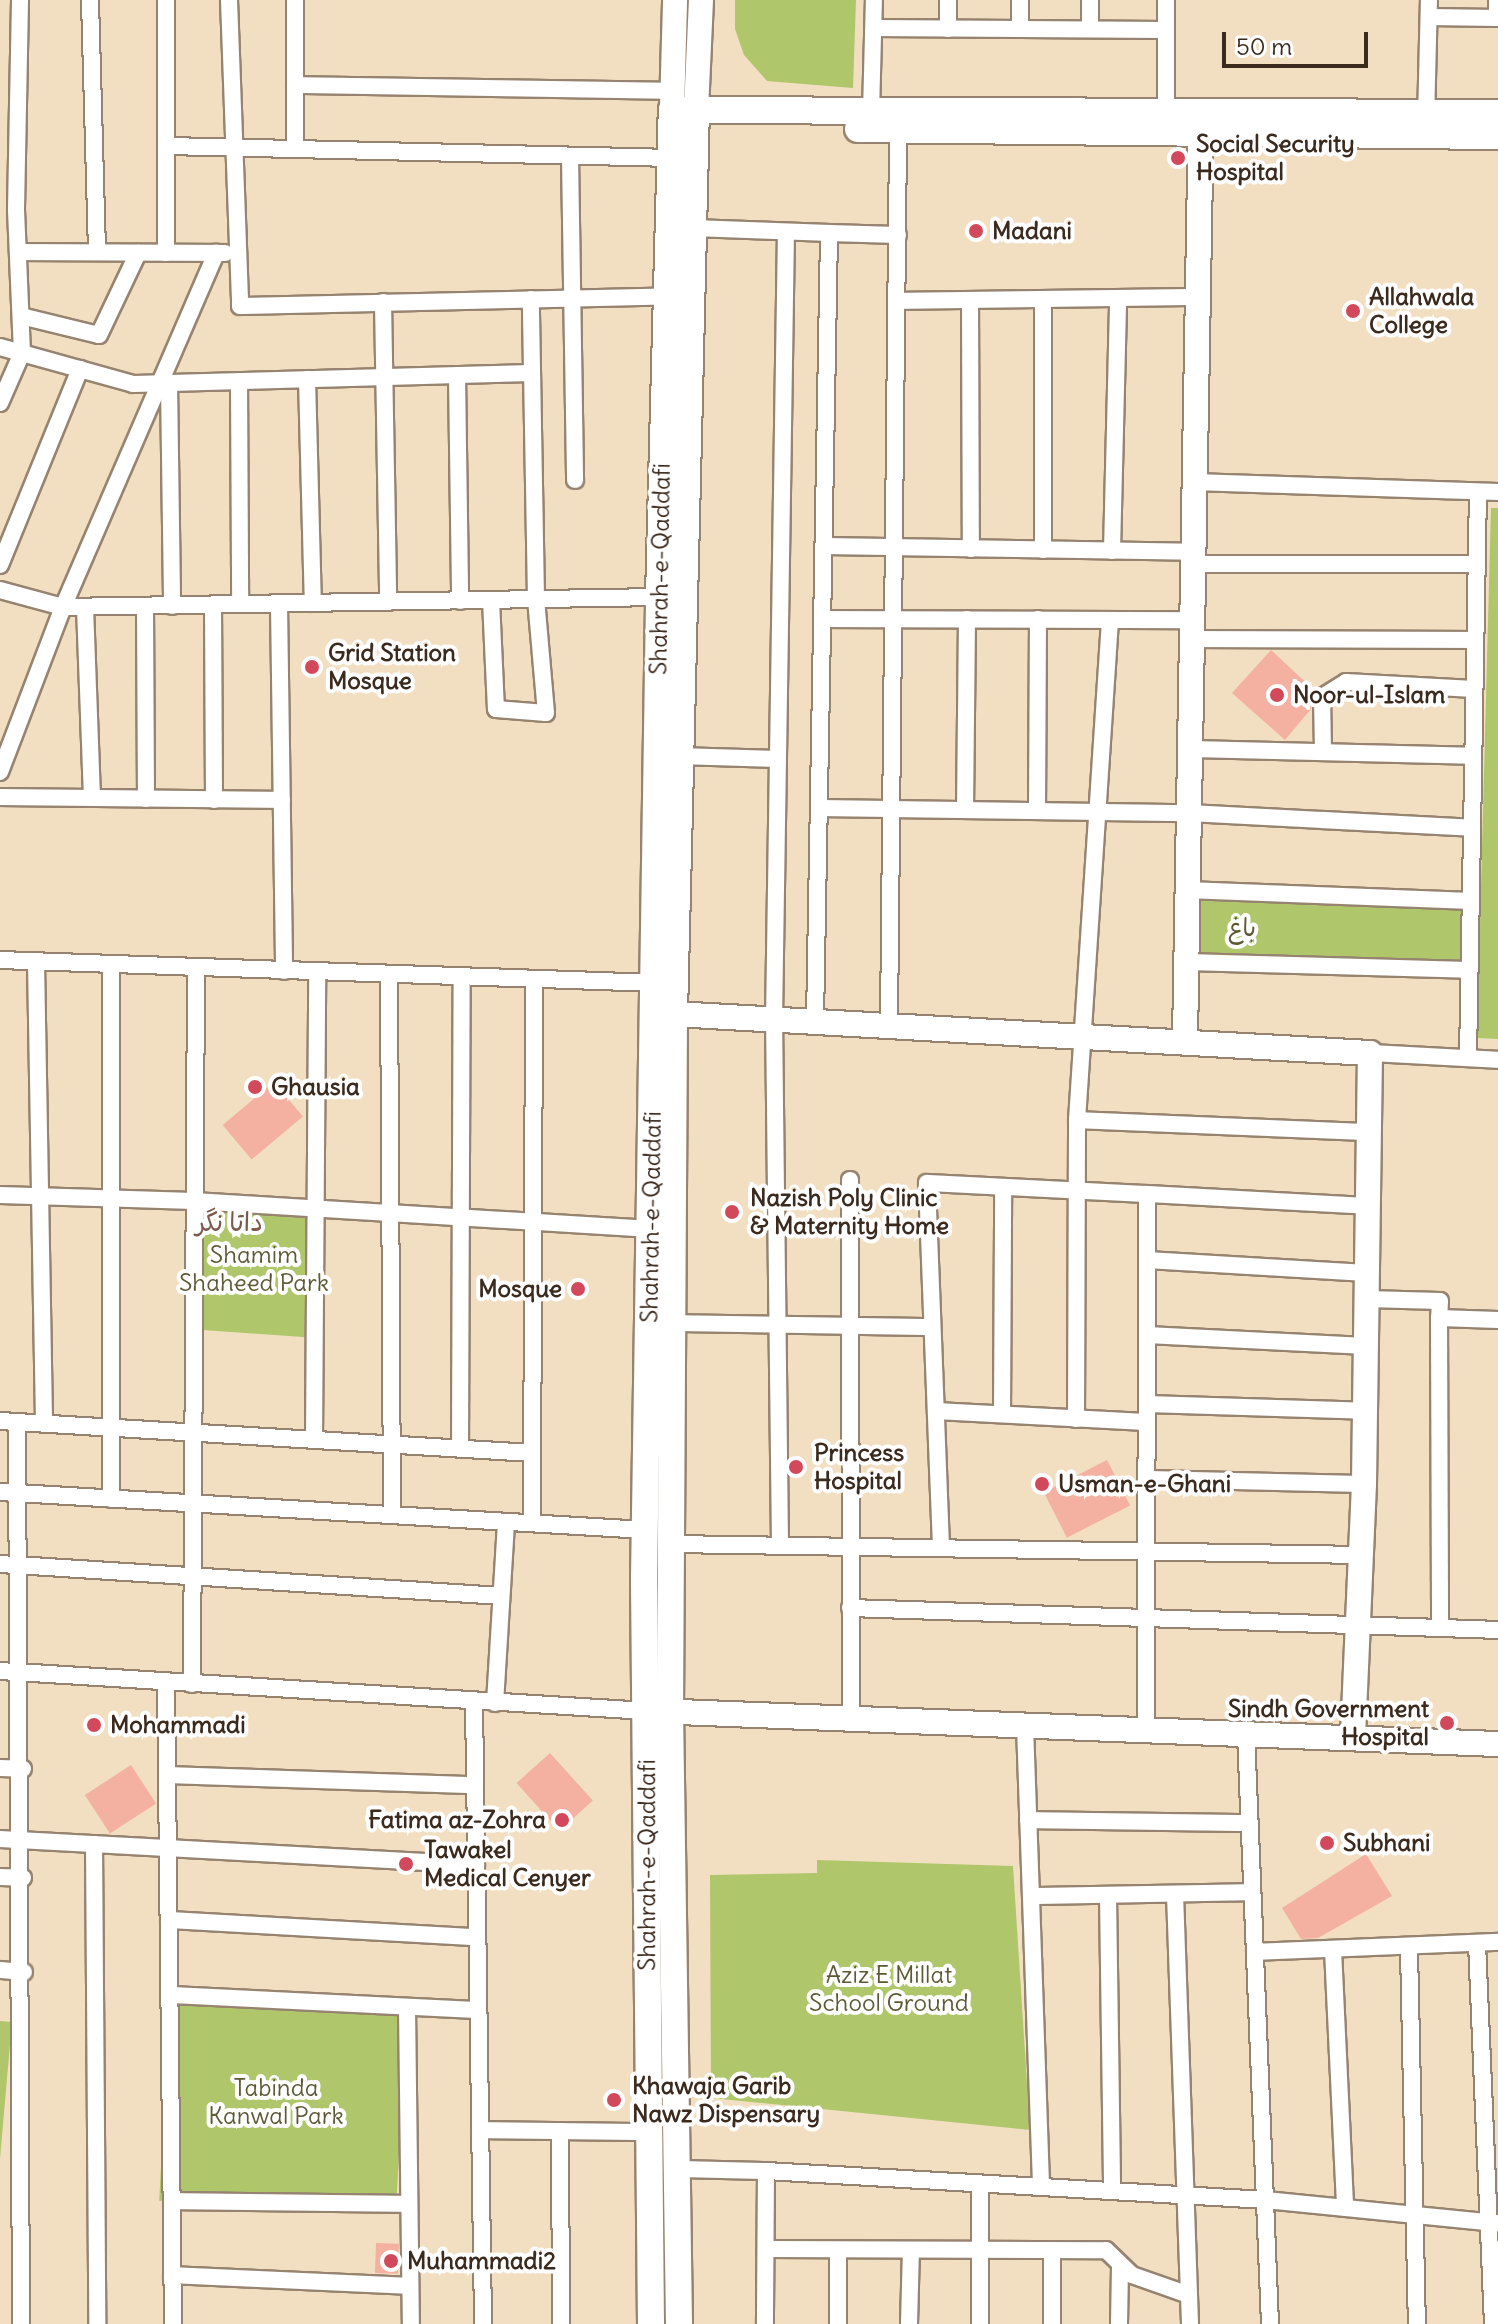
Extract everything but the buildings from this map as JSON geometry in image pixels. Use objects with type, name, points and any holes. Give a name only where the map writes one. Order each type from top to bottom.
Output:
[{"type":"main road","points":[[682,113],[871,112],[1426,123],[1498,113]]},
{"type":"main road","points":[[682,113],[898,130],[1166,120]]},
{"type":"main road","name":"Shahrah-e-Qaddafi","points":[[679,2324],[677,2169],[658,1711],[645,1530],[656,983],[659,597],[671,158],[682,113]]},
{"type":"main road","name":"Shahrah-e-Qaddafi","points":[[651,2324],[649,2132],[658,1711],[671,1544],[678,756],[694,228],[682,113]]},
{"type":"main road","points":[[1426,123],[1498,136]]},
{"type":"street","points":[[0,403],[22,353],[19,252],[8,208],[20,0]]},
{"type":"street","points":[[90,0],[97,252]]},
{"type":"street","points":[[166,0],[166,253]]},
{"type":"street","points":[[229,0],[240,306],[667,296]]},
{"type":"street","points":[[295,0],[295,149]]},
{"type":"street","points":[[675,0],[682,113]]},
{"type":"street","points":[[682,113],[701,0]]},
{"type":"street","points":[[871,112],[874,0]]},
{"type":"street","points":[[948,0],[948,29]]},
{"type":"street","points":[[1020,0],[1020,29]]},
{"type":"street","points":[[1090,0],[1090,29]]},
{"type":"street","points":[[1166,0],[1166,120]]},
{"type":"street","points":[[1426,123],[1429,9],[1497,18],[1497,0]]},
{"type":"street","points":[[874,28],[1166,30]]},
{"type":"street","points":[[295,85],[682,113]]},
{"type":"street","points":[[1185,1040],[1194,482],[1201,297],[1201,120]]},
{"type":"street","points":[[889,1025],[898,130]]},
{"type":"street","points":[[167,146],[671,158]]},
{"type":"street","points":[[570,156],[575,480]]},
{"type":"street","points":[[694,228],[898,235]]},
{"type":"street","points":[[780,1545],[774,1020],[786,232]]},
{"type":"street","points":[[815,1021],[829,233]]},
{"type":"street","points":[[19,252],[238,253]]},
{"type":"street","points":[[21,316],[99,335],[138,253]]},
{"type":"street","points":[[0,772],[63,607],[166,383],[216,253]]},
{"type":"street","points":[[897,301],[1201,297]]},
{"type":"street","points":[[1112,551],[1118,298]]},
{"type":"street","points":[[491,600],[496,709],[546,713],[536,599],[531,299]]},
{"type":"street","points":[[1043,299],[1043,550]]},
{"type":"street","points":[[970,300],[971,549]]},
{"type":"street","points":[[383,302],[388,602]]},
{"type":"street","points":[[0,347],[133,384],[532,373]]},
{"type":"street","points":[[0,565],[80,369]]},
{"type":"street","points":[[457,375],[460,601]]},
{"type":"street","points":[[307,379],[313,603]]},
{"type":"street","points":[[239,381],[240,604]]},
{"type":"street","points":[[166,383],[172,606]]},
{"type":"street","points":[[1194,482],[1498,492]]},
{"type":"street","points":[[1468,1058],[1478,492]]},
{"type":"street","points":[[824,546],[1112,551],[1193,558],[1477,564]]},
{"type":"street","points":[[0,590],[63,607],[659,597]]},
{"type":"street","points":[[279,604],[284,971]]},
{"type":"street","points":[[213,605],[214,800]]},
{"type":"street","points":[[145,606],[146,799]]},
{"type":"street","points":[[85,607],[92,798]]},
{"type":"street","points":[[824,619],[1110,620],[1192,629],[1475,640]]},
{"type":"street","points":[[965,810],[967,619]]},
{"type":"street","points":[[1037,811],[1038,619]]},
{"type":"street","points":[[1076,1419],[1077,1120],[1110,620]]},
{"type":"street","points":[[1323,752],[1322,697],[1346,682],[1474,689]]},
{"type":"street","points":[[1190,749],[1473,756]]},
{"type":"street","points":[[678,756],[778,759]]},
{"type":"street","points":[[0,797],[282,800]]},
{"type":"street","points":[[819,808],[1189,813],[1472,828]]},
{"type":"street","points":[[1188,890],[1470,901]]},
{"type":"street","points":[[0,960],[656,983]]},
{"type":"street","points":[[36,962],[44,1423]]},
{"type":"street","points":[[1186,962],[1469,970]]},
{"type":"street","points":[[111,965],[111,1499]]},
{"type":"street","points":[[192,1684],[196,968]]},
{"type":"street","points":[[314,1438],[317,972]]},
{"type":"street","points":[[389,974],[392,1515]]},
{"type":"street","points":[[460,1448],[462,977]]},
{"type":"street","points":[[532,1523],[534,979]]},
{"type":"street","points":[[674,1014],[1185,1040],[1498,1060]]},
{"type":"street","points":[[1353,1738],[1364,1484],[1370,1053]]},
{"type":"street","points":[[1077,1120],[1369,1132]]},
{"type":"street","points":[[850,1180],[851,1719]]},
{"type":"street","points":[[941,1547],[927,1183],[1368,1206]]},
{"type":"street","points":[[1002,1414],[1003,1187]]},
{"type":"street","points":[[1146,1730],[1147,1194]]},
{"type":"street","points":[[0,1195],[194,1201],[651,1229]]},
{"type":"street","points":[[1147,1260],[1367,1273]]},
{"type":"street","points":[[1367,1299],[1440,1301],[1440,1627]]},
{"type":"street","points":[[1439,1318],[1498,1320]]},
{"type":"street","points":[[672,1323],[932,1327]]},
{"type":"street","points":[[1147,1335],[1366,1346]]},
{"type":"street","points":[[1147,1404],[1365,1411]]},
{"type":"street","points":[[936,1411],[1146,1422]]},
{"type":"street","points":[[0,1421],[193,1430],[532,1453]]},
{"type":"street","points":[[17,1422],[18,1493],[8,1565],[22,1672],[24,1972],[21,2324]]},
{"type":"street","points":[[1146,1479],[1364,1484]]},
{"type":"street","points":[[0,1492],[645,1530]]},
{"type":"street","points":[[495,1703],[506,1522]]},
{"type":"street","points":[[671,1544],[1146,1549],[1361,1555]]},
{"type":"street","points":[[8,1565],[501,1596]]},
{"type":"street","points":[[850,1608],[1498,1630]]},
{"type":"street","points":[[0,1671],[658,1711],[1498,1744]]},
{"type":"street","points":[[166,1682],[173,2324]]},
{"type":"street","points":[[474,1702],[483,2324]]},
{"type":"street","points":[[1025,1726],[1041,2187]]},
{"type":"street","points":[[1246,1734],[1270,2324]]},
{"type":"street","points":[[0,1768],[23,1769]]},
{"type":"street","points":[[167,1775],[475,1785]]},
{"type":"street","points":[[1028,1820],[1249,1823]]},
{"type":"street","points":[[0,1839],[476,1865]]},
{"type":"street","points":[[94,1844],[97,2324]]},
{"type":"street","points":[[0,1877],[23,1878]]},
{"type":"street","points":[[1031,1896],[1252,1892]]},
{"type":"street","points":[[1175,1894],[1190,2324]]},
{"type":"street","points":[[1108,1895],[1112,2191]]},
{"type":"street","points":[[169,1920],[477,1937]]},
{"type":"street","points":[[1255,1952],[1498,1942]]},
{"type":"street","points":[[1477,1943],[1494,2223],[1493,2324]]},
{"type":"street","points":[[1409,1948],[1417,2324]]},
{"type":"street","points":[[1333,1950],[1345,2208]]},
{"type":"street","points":[[0,1970],[24,1972]]},
{"type":"street","points":[[170,1995],[478,2010]]},
{"type":"street","points":[[407,2007],[411,2324]]},
{"type":"street","points":[[480,2130],[649,2132]]},
{"type":"street","points":[[560,2131],[561,2324]]},
{"type":"street","points":[[677,2169],[766,2171],[1266,2200],[1494,2223]]},
{"type":"street","points":[[765,2324],[766,2171]]},
{"type":"street","points":[[980,2184],[980,2324]]},
{"type":"street","points":[[172,2201],[409,2204]]},
{"type":"street","points":[[766,2249],[1106,2250],[1132,2275],[1189,2295]]},
{"type":"street","points":[[838,2250],[838,2324]]},
{"type":"street","points":[[909,2324],[911,2250]]},
{"type":"street","points":[[1052,2250],[1052,2324]]},
{"type":"street","points":[[1119,2324],[1120,2264]]},
{"type":"street","points":[[172,2275],[410,2286]]},
{"type":"green space","points":[[735,0],[856,0],[853,88],[767,81],[744,55],[735,29]]},
{"type":"green space","points":[[1491,508],[1498,508],[1498,1039],[1477,1038]]},
{"type":"green space","name":"باغ","points":[[1188,890],[1470,900],[1467,972],[1185,962]]},
{"type":"green space","name":"Shamim Shaheed Park","points":[[194,1201],[315,1209],[306,1337],[185,1329]]},
{"type":"green space","name":"Aziz E Millat School Ground","points":[[817,1860],[1013,1866],[1030,2130],[711,2098],[710,1875],[817,1873]]},
{"type":"green space","name":"Tabinda Kanwal Park","points":[[170,1995],[407,2007],[396,2213],[159,2201]]},
{"type":"green space","points":[[0,2021],[12,2022],[0,2159]]},
{"type":"place","name":"Social Security Hospital","points":[[1178,158]]},
{"type":"place","name":"Madani","points":[[976,231]]},
{"type":"place","name":"Allahwala College","points":[[1353,311]]},
{"type":"place","name":"Grid Station Mosque","points":[[312,667]]},
{"type":"place","name":"Noor-ul-Islam","points":[[1277,695]]},
{"type":"place","name":"Ghausia","points":[[255,1087]]},
{"type":"place","name":"Nazish Poly Clinic & Maternity Home","points":[[732,1212]]},
{"type":"place","name":"Mosque","points":[[578,1289]]},
{"type":"place","name":"Princess Hospital","points":[[796,1467]]},
{"type":"place","name":"Usman-e-Ghani","points":[[1042,1484]]},
{"type":"place","name":"Sindh Government Hospital","points":[[1447,1723]]},
{"type":"place","name":"Mohammadi","points":[[94,1725]]},
{"type":"place","name":"Fatima az-Zohra","points":[[562,1820]]},
{"type":"place","name":"Subhani","points":[[1327,1843]]},
{"type":"place","name":"Tawakel Medical Cenyer","points":[[406,1864]]},
{"type":"place","name":"Khawaja Garib Nawz Dispensary","points":[[614,2100]]},
{"type":"place","name":"Muhammadi2","points":[[391,2261]]},
{"type":"district","name":"داتا نگر","points":[[229,1222]]}]
